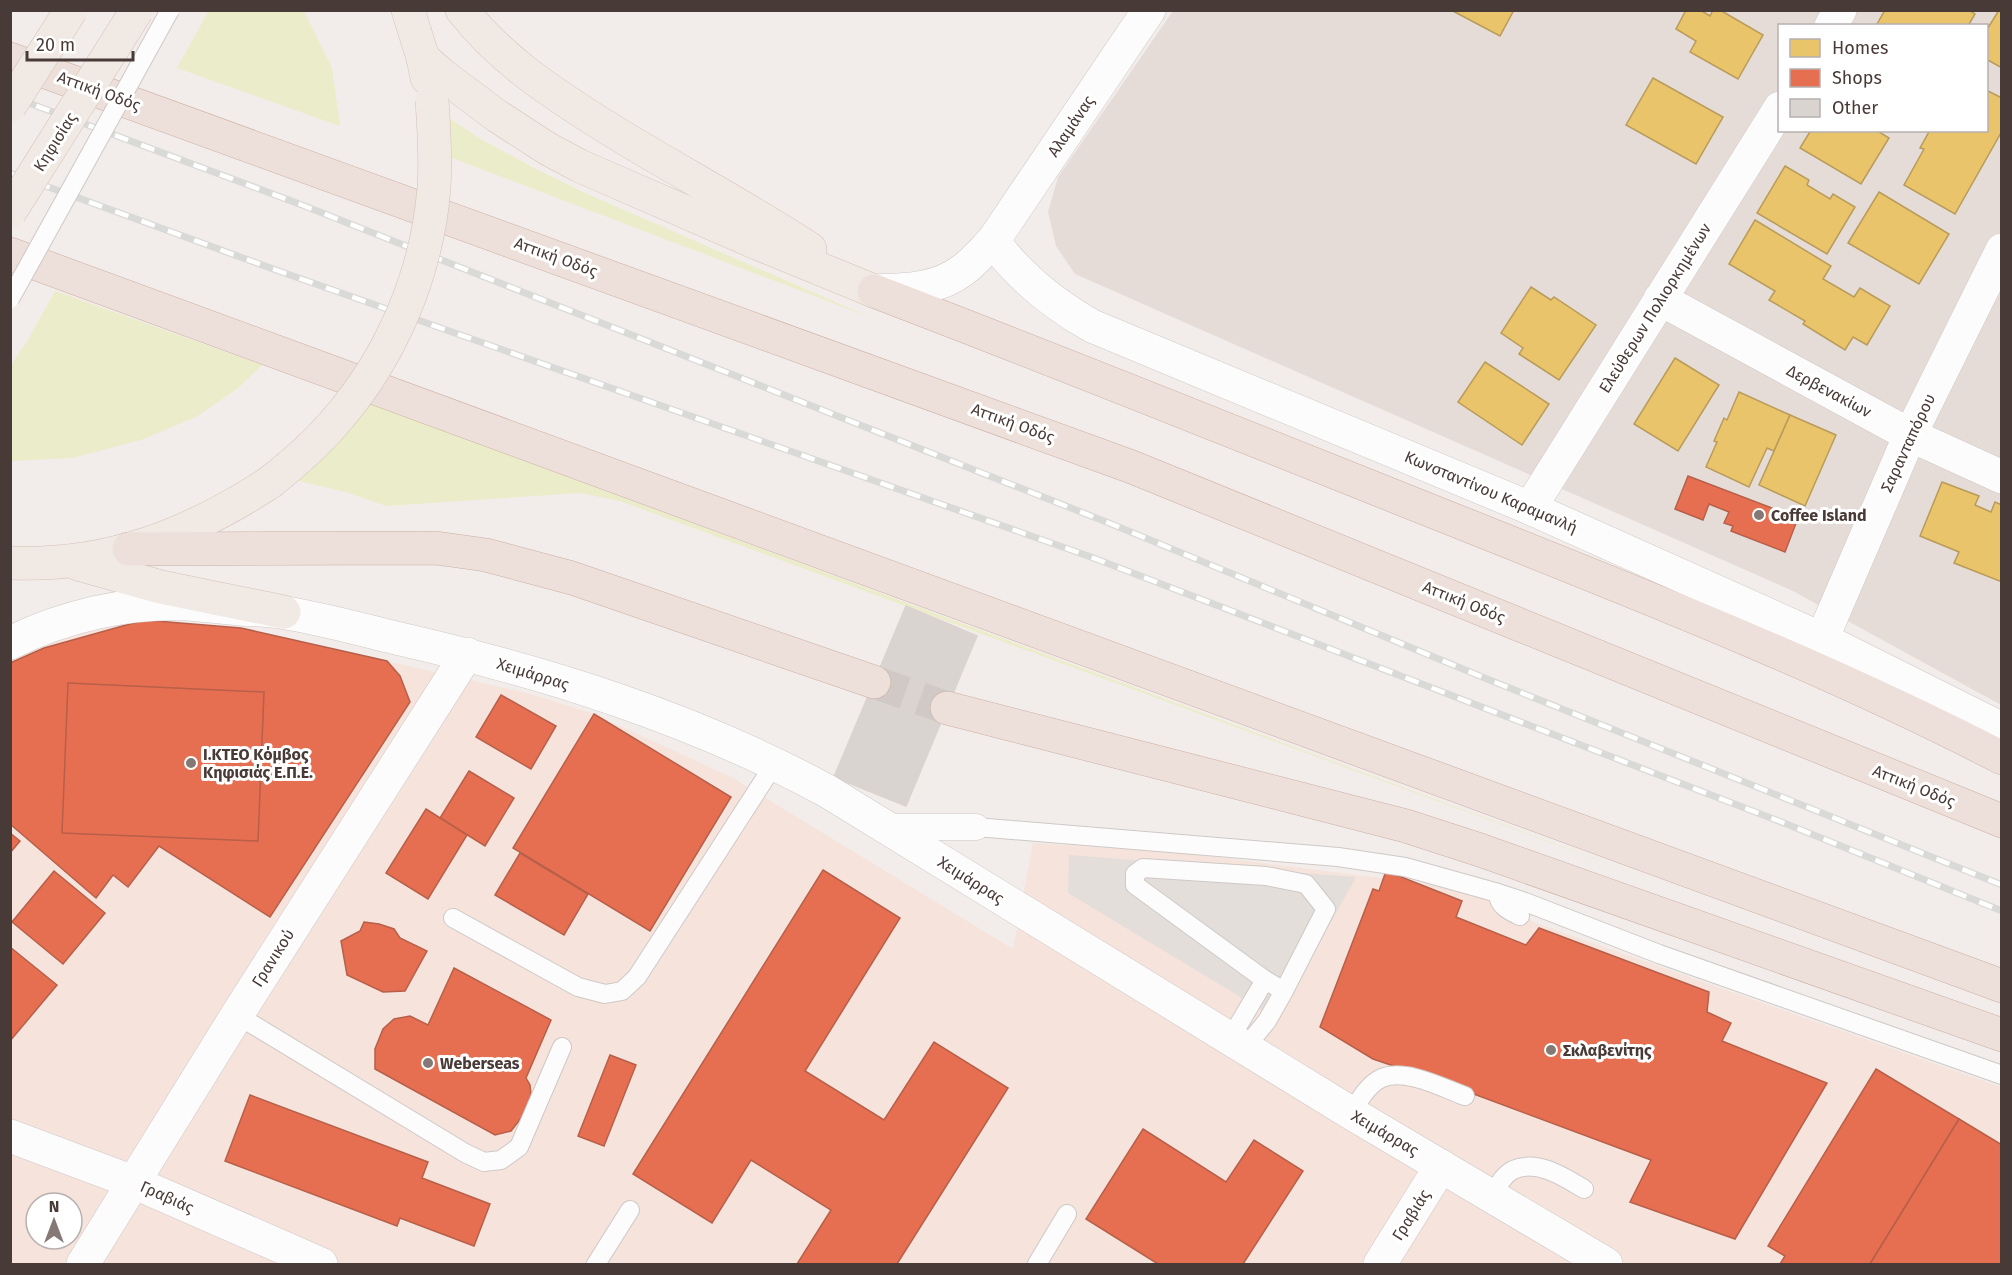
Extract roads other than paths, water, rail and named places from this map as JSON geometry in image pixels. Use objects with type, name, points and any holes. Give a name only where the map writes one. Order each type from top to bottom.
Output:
[{"type":"highway","name":"Αττική Οδός","points":[[10,59],[1132,466],[2001,821]]},
{"type":"highway","points":[[10,254],[2001,986]]},
{"type":"highway","points":[[874,291],[1029,350],[1680,610],[1863,692],[2001,758]]},
{"type":"highway","points":[[129,549],[436,548],[486,555],[572,578],[873,682]]},
{"type":"highway","points":[[947,708],[1406,826],[1480,850],[2001,1035]]},
{"type":"main road","points":[[10,106],[71,10]]},
{"type":"main road","name":"Κηφισίας","points":[[10,212],[137,10]]},
{"type":"main road","points":[[15,564],[67,561],[111,555],[153,543],[193,527],[232,507],[269,483],[303,455],[361,390],[384,353],[400,320],[418,273],[428,231],[434,188],[435,144],[430,93],[423,58],[408,10]]},
{"type":"main road","points":[[462,10],[481,34],[538,83],[616,133],[782,231],[874,291]]},
{"type":"main road","points":[[423,58],[497,116],[548,149],[580,166],[874,291]]},
{"type":"main road","points":[[67,561],[161,587],[284,612]]},
{"type":"street","name":"Αλαμάνας","points":[[874,291],[912,290],[941,283],[964,270],[993,241],[1149,10]]},
{"type":"street","points":[[1832,24],[1840,10]]},
{"type":"street","name":"Ελεύθερων Πολιορκημένων","points":[[1530,508],[1778,110]]},
{"type":"street","name":"Κωνσταντίνου Καραμανλή","points":[[993,241],[1010,263],[1038,289],[1065,310],[1092,326],[1530,508],[1822,639],[2001,729]]},
{"type":"street","name":"Σαρανταπόρου","points":[[1822,639],[1910,435],[2001,250]]},
{"type":"street","name":"Δερβενακίων","points":[[1660,299],[1910,435],[2001,477]]},
{"type":"street","name":"Χειμάρρας","points":[[10,643],[34,631],[77,616],[134,606],[185,604],[284,612],[467,654],[602,695],[705,732],[775,763],[827,791],[1351,1113],[1606,1264]]},
{"type":"street","name":"Γρανικού","points":[[83,1264],[237,1015],[467,654]]},
{"type":"street","points":[[886,827],[976,827]]},
{"type":"street","name":"Γραβιάς","points":[[10,1136],[133,1182],[321,1264]]},
{"type":"street","name":"Γραβιάς","points":[[1380,1264],[1441,1166]]},
{"type":"lane","points":[[10,299],[170,10]]},
{"type":"lane","points":[[453,918],[578,987],[605,994],[622,991],[637,977],[775,763]]},
{"type":"lane","points":[[976,827],[1338,857],[1405,867],[1498,892],[1659,954],[2001,1076]]},
{"type":"lane","points":[[1238,1043],[1267,1021],[1284,991],[1326,909],[1306,884],[1266,876],[1143,868],[1135,874],[1135,885],[1265,980],[1284,991]]},
{"type":"lane","points":[[1498,892],[1500,904],[1508,911],[1520,916]]},
{"type":"lane","points":[[1238,1043],[1265,980]]},
{"type":"lane","points":[[237,1015],[465,1153],[484,1162],[501,1160],[519,1147],[562,1047]]},
{"type":"lane","points":[[1351,1113],[1368,1088],[1382,1078],[1398,1075],[1414,1077],[1465,1096]]},
{"type":"lane","points":[[1492,1196],[1504,1178],[1513,1170],[1524,1168],[1538,1168],[1557,1173],[1584,1189]]},
{"type":"lane","points":[[596,1264],[630,1210]]},
{"type":"lane","points":[[1037,1264],[1067,1214]]},
{"type":"tunnel","points":[[874,682],[947,708]]},
{"type":"railway","points":[[10,96],[302,205],[1109,523],[1492,681],[2002,885]]},
{"type":"railway","points":[[10,173],[276,270],[1091,557],[1784,823],[2002,911]]},
{"type":"place","name":"Coffee Island","points":[[1759,515]]},
{"type":"place","name":"Ι.ΚΤΕΟ Κόμβος Κηφισιάς Ε.Π.Ε.","points":[[191,763]]},
{"type":"place","name":"Σκλαβενίτης","points":[[1551,1050]]},
{"type":"place","name":"Weberseas","points":[[428,1063]]}]
